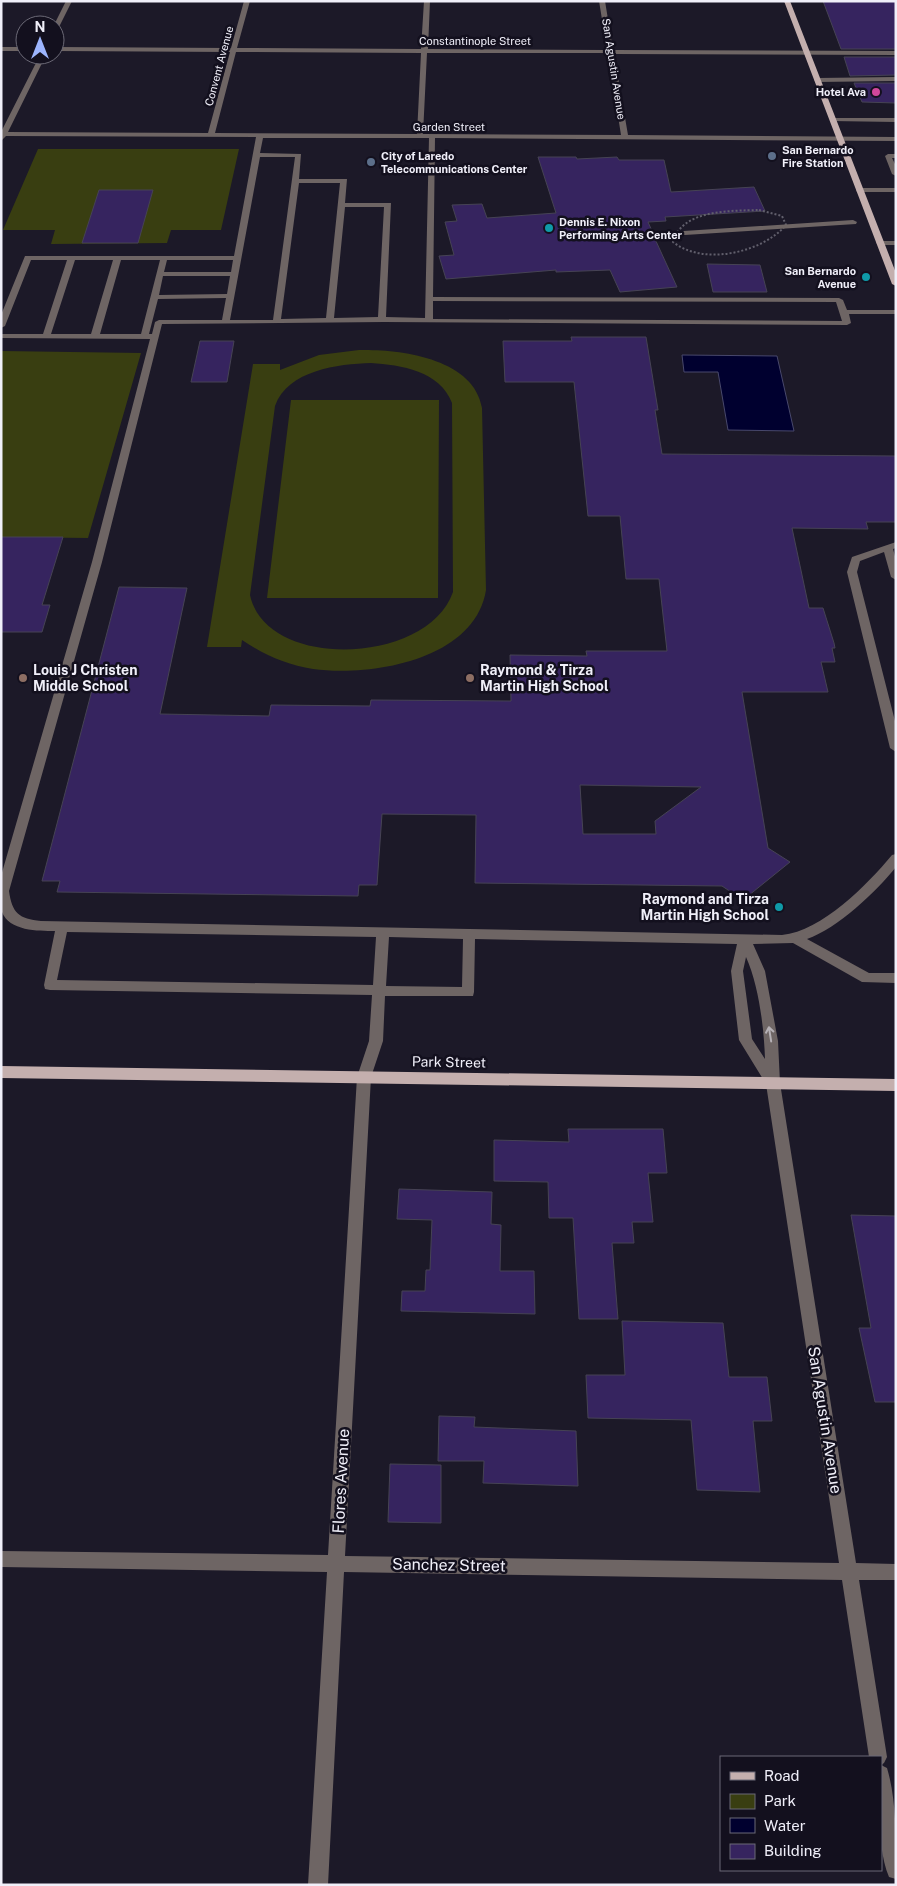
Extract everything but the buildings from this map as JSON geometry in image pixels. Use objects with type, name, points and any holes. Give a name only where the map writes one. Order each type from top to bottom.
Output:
[{"type":"main road","points":[[787,1],[896,284]]},
{"type":"main road","name":"Park Street","points":[[1,1072],[896,1085]]},
{"type":"street","points":[[62,15],[69,1]]},
{"type":"street","name":"Convent Avenue","points":[[210,135],[247,1]]},
{"type":"street","points":[[420,136],[427,1]]},
{"type":"street","name":"San Agustin Avenue","points":[[602,1],[625,137]]},
{"type":"street","points":[[1,49],[15,49]]},
{"type":"street","name":"Constantinople Street","points":[[65,49],[896,53]]},
{"type":"street","points":[[2,136],[38,65]]},
{"type":"street","points":[[817,80],[896,79]]},
{"type":"street","points":[[833,120],[896,120]]},
{"type":"street","name":"Garden Street","points":[[2,136],[210,135],[896,139]]},
{"type":"street","points":[[226,322],[260,136]]},
{"type":"street","points":[[429,322],[432,136]]},
{"type":"street","points":[[256,155],[299,155],[277,322]]},
{"type":"street","points":[[896,156],[888,156],[896,174]]},
{"type":"street","points":[[296,181],[344,181],[330,319]]},
{"type":"street","points":[[860,190],[896,190]]},
{"type":"street","points":[[342,205],[388,205],[382,319]]},
{"type":"street","points":[[654,235],[853,222]]},
{"type":"street","points":[[880,243],[896,243]]},
{"type":"street","points":[[1,326],[28,258],[238,258]]},
{"type":"street","points":[[46,336],[72,258]]},
{"type":"street","points":[[95,336],[118,258]]},
{"type":"street","points":[[164,258],[154,297],[150,337],[97,562],[3,891],[3,906],[13,918],[24,924],[62,927],[744,939],[796,938],[834,918],[878,880],[896,858]]},
{"type":"street","points":[[160,274],[235,274]]},
{"type":"street","points":[[154,297],[231,296]]},
{"type":"street","points":[[150,337],[160,322],[277,322],[382,319],[429,322],[847,323],[839,300],[430,298]]},
{"type":"street","points":[[844,312],[896,312]]},
{"type":"street","points":[[1,336],[150,337]]},
{"type":"street","points":[[895,571],[892,546],[855,559],[852,572],[896,748]]},
{"type":"street","points":[[62,927],[50,985],[468,992],[468,934]]},
{"type":"street","name":"Flores Avenue","points":[[318,1885],[364,1077],[376,1041],[383,932]]},
{"type":"street","points":[[796,938],[867,978],[896,978]]},
{"type":"street","points":[[744,939],[736,971],[746,1040],[773,1083]]},
{"type":"street","name":"San Agustin Avenue","points":[[744,939],[759,971],[771,1041],[773,1083],[878,1756]]},
{"type":"street","name":"Sanchez Street","points":[[1,1559],[896,1572]]},
{"type":"street","points":[[882,1780],[896,1870]]},
{"type":"green space","points":[[38,149],[239,149],[221,230],[171,230],[167,243],[51,244],[55,230],[3,230]]},
{"type":"green space","points":[[375,350],[413,355],[432,360],[450,367],[465,378],[476,391],[482,408],[486,590],[478,614],[462,633],[442,648],[417,659],[390,666],[337,671],[313,669],[285,662],[267,655],[242,640],[241,647],[207,647],[253,364],[280,364],[280,370],[319,355]],"holes":[[[371,363],[407,368],[429,377],[446,392],[452,403],[453,592],[438,616],[413,634],[382,645],[348,649],[315,647],[285,637],[262,620],[250,595],[275,406],[291,384],[302,377],[316,371],[344,365]]]},
{"type":"green space","points":[[1,351],[141,353],[88,538],[1,537]]},
{"type":"green space","points":[[291,400],[439,400],[438,598],[267,598]]},
{"type":"water","points":[[682,355],[777,356],[794,431],[728,430],[718,372],[684,372]]},
{"type":"place","name":"Hotel Ava","points":[[876,92]]},
{"type":"place","name":"San Bernardo Fire Station","points":[[772,156]]},
{"type":"place","name":"City of Laredo Telecommunications Center","points":[[371,162]]},
{"type":"place","name":"Dennis E. Nixon Performing Arts Center","points":[[549,228]]},
{"type":"place","name":"San Bernardo Avenue","points":[[866,277]]},
{"type":"place","name":"Louis J Christen Middle School","points":[[23,678]]},
{"type":"place","name":"Raymond & Tirza Martin High School","points":[[470,678]]},
{"type":"place","name":"Raymond and Tirza Martin High School","points":[[779,907]]}]
